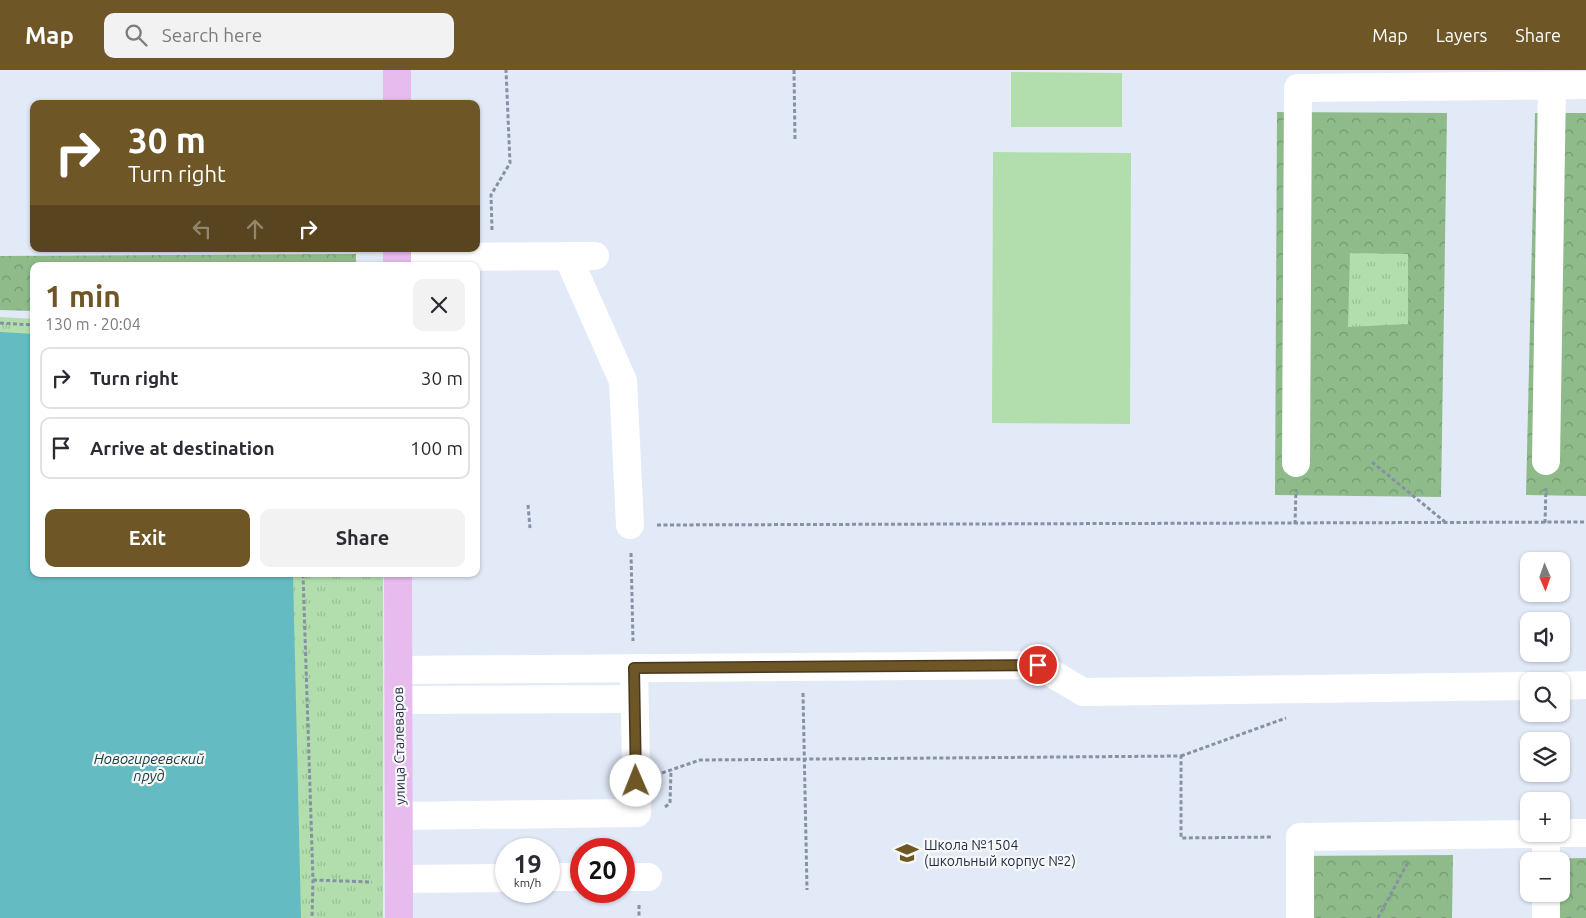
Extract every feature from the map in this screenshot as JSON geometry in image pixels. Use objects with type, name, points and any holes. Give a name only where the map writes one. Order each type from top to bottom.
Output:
[{"type":"main road","points":[[398,70],[398,100]]},
{"type":"main road","name":"улица Сталеваров","points":[[398,577],[400,816],[386,881],[399,918]]},
{"type":"lane","points":[[1296,463],[1298,88],[1586,85]]},
{"type":"lane","points":[[1546,461],[1552,86]]},
{"type":"lane","points":[[397,257],[595,256]]},
{"type":"lane","points":[[568,257],[623,381],[630,526]]},
{"type":"lane","points":[[398,670],[1038,665],[1083,692],[1520,686]]},
{"type":"lane","points":[[400,816],[637,813],[634,668]]},
{"type":"lane","points":[[1570,686],[1586,685]]},
{"type":"lane","points":[[398,700],[634,699]]},
{"type":"lane","points":[[1570,833],[1586,833]]},
{"type":"lane","points":[[1300,918],[1300,837],[1520,834]]},
{"type":"lane","points":[[386,881],[495,878]]},
{"type":"lane","points":[[1546,902],[1546,918]]},
{"type":"path","points":[[494,256],[491,195],[510,163],[506,70]]},
{"type":"path","points":[[794,70],[795,140]]},
{"type":"path","points":[[0,323],[30,325]]},
{"type":"path","points":[[1546,461],[1546,523]]},
{"type":"path","points":[[1372,462],[1445,523]]},
{"type":"path","points":[[1295,524],[1296,463]]},
{"type":"path","points":[[528,504],[530,528]]},
{"type":"path","points":[[634,668],[630,526],[1586,522]]},
{"type":"path","points":[[303,577],[313,880],[312,918]]},
{"type":"path","points":[[802,667],[807,890]]},
{"type":"path","points":[[636,781],[700,760],[1181,756],[1290,717]]},
{"type":"path","points":[[1181,756],[1181,838],[1300,837]]},
{"type":"path","points":[[1378,918],[1423,835]]},
{"type":"path","points":[[313,880],[386,881]]},
{"type":"green space","points":[[1011,72],[1122,73],[1122,127],[1011,127]]},
{"type":"green space","points":[[1277,112],[1447,113],[1441,497],[1275,495]]},
{"type":"green space","points":[[1535,113],[1586,113],[1586,496],[1526,495]]},
{"type":"green space","points":[[993,152],[1131,153],[1130,424],[992,423]]},
{"type":"green space","points":[[1350,253],[1408,254],[1408,324],[1348,327]]},
{"type":"green space","points":[[356,254],[356,262],[30,262],[30,311],[0,310],[0,256]]},
{"type":"green space","name":"Новогиреевский пруд","points":[[0,317],[30,319],[30,577],[383,577],[383,918],[0,918]]},
{"type":"green space","points":[[1453,855],[1452,918],[1288,918],[1289,856]]},
{"type":"green space","points":[[1570,858],[1586,858],[1586,918],[1533,918],[1533,902],[1570,902]]},
{"type":"water","name":"Новогиреевский пруд","points":[[0,332],[30,334],[30,577],[293,577],[301,918],[0,918]]},
{"type":"place","name":"Школа №1504 (школьный корпус №2)","points":[[907,853]]},
{"type":"route","points":[[636,781],[634,668],[1038,665]]}]
